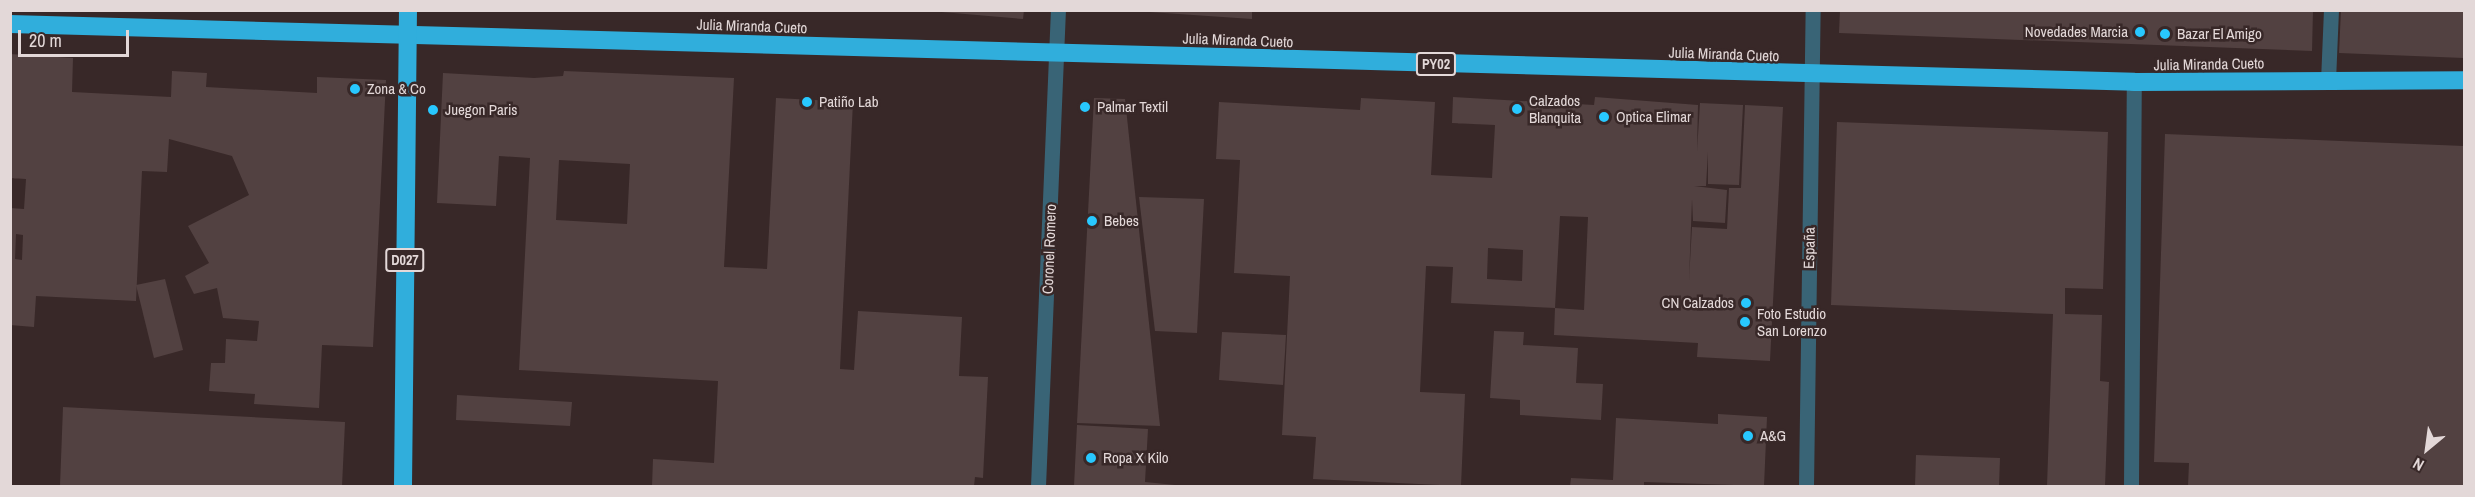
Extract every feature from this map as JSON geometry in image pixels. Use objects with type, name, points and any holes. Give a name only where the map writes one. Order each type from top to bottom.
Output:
[{"type":"highway","name":"D027","points":[[403,486],[408,10]]},
{"type":"highway","name":"Julia Miranda Cueto","points":[[10,24],[2134,82],[2464,80]]},
{"type":"street","name":"Coronel Romero","points":[[1038,486],[1058,10]]},
{"type":"street","name":"España","points":[[1806,486],[1813,10]]},
{"type":"street","points":[[2328,81],[2331,10]]},
{"type":"street","points":[[2131,486],[2134,82]]},
{"type":"building","points":[[918,10],[1024,10],[1023,19]]},
{"type":"building","points":[[1120,10],[1252,10],[1252,19]]},
{"type":"building","points":[[1840,10],[2313,10],[2312,51],[1839,33]]},
{"type":"building","points":[[2341,10],[2464,10],[2464,58],[2339,53]]},
{"type":"building","points":[[10,54],[73,58],[72,92],[171,97],[172,71],[207,73],[206,87],[317,93],[317,77],[386,80],[373,347],[322,345],[319,408],[254,404],[255,394],[209,391],[211,363],[225,363],[226,339],[257,341],[259,321],[223,318],[217,288],[194,294],[185,276],[209,263],[188,226],[249,195],[232,156],[169,139],[167,172],[142,171],[136,301],[36,296],[34,327],[10,325],[10,208],[24,209],[26,179],[10,178]],"holes":[[[16,234],[23,235],[22,260],[15,259]]]},
{"type":"building","points":[[564,71],[734,78],[724,267],[767,269],[776,98],[853,102],[840,369],[854,370],[858,311],[962,317],[959,376],[988,377],[983,478],[975,477],[974,486],[652,486],[653,459],[714,463],[718,381],[519,370],[530,158],[499,156],[496,206],[437,203],[443,73],[534,78],[563,76]],"holes":[[[559,160],[630,164],[627,224],[556,220]]]},
{"type":"building","points":[[1453,97],[1594,105],[1595,97],[1698,105],[1697,151],[1700,103],[1743,105],[1739,185],[1708,184],[1708,152],[1706,186],[1694,186],[1727,190],[1725,223],[1693,221],[1692,199],[1689,280],[1692,227],[1727,229],[1729,188],[1741,188],[1745,105],[1783,107],[1770,361],[1697,357],[1698,343],[1554,335],[1555,308],[1451,303],[1453,267],[1426,266],[1420,392],[1465,394],[1461,486],[1313,479],[1316,437],[1282,435],[1290,276],[1234,273],[1240,160],[1216,159],[1219,102],[1360,110],[1361,98],[1435,102],[1431,175],[1492,178],[1495,125],[1452,123]],"holes":[[[1560,216],[1588,217],[1584,310],[1555,308]],[[1488,248],[1523,250],[1522,281],[1487,279]]]},
{"type":"building","points":[[1094,98],[1125,99],[1160,426],[1077,423]]},
{"type":"building","points":[[1837,122],[2108,132],[2103,289],[2065,288],[2065,314],[2102,315],[2100,381],[2109,382],[2105,486],[2047,486],[2053,314],[1831,305]]},
{"type":"building","points":[[2165,134],[2464,146],[2464,486],[2188,486],[2189,463],[2154,462]]},
{"type":"building","points":[[1139,197],[1204,199],[1197,333],[1155,331]]},
{"type":"building","points":[[165,279],[183,350],[154,358],[136,285]]},
{"type":"building","points":[[1494,331],[1524,332],[1523,345],[1578,348],[1576,383],[1603,384],[1601,420],[1520,415],[1520,400],[1490,398]]},
{"type":"building","points":[[1222,332],[1286,335],[1283,385],[1219,380]]},
{"type":"building","points":[[457,395],[572,402],[570,426],[456,420]]},
{"type":"building","points":[[63,407],[345,422],[342,486],[60,486]]},
{"type":"building","points":[[1718,414],[1767,417],[1764,486],[1644,482],[1644,486],[1570,486],[1571,478],[1613,480],[1616,418],[1718,424]]},
{"type":"building","points":[[1077,425],[1148,429],[1145,482],[1185,486],[1074,486]]},
{"type":"building","points":[[1916,455],[2000,458],[1999,486],[1915,486]]},
{"type":"place","name":"Novedades Marcia","points":[[2140,32]]},
{"type":"place","name":"Bazar El Amigo","points":[[2165,34]]},
{"type":"place","name":"Zona & Co","points":[[355,89]]},
{"type":"place","name":"Patiño Lab","points":[[807,102]]},
{"type":"place","name":"Palmar Textil","points":[[1085,107]]},
{"type":"place","name":"Calzados Blanquita","points":[[1517,109]]},
{"type":"place","name":"Juegon Paris","points":[[433,110]]},
{"type":"place","name":"Optica Elimar","points":[[1604,117]]},
{"type":"place","name":"Bebes","points":[[1092,221]]},
{"type":"place","name":"CN Calzados","points":[[1746,303]]},
{"type":"place","name":"Foto Estudio San Lorenzo","points":[[1745,322]]},
{"type":"place","name":"A&G","points":[[1748,436]]},
{"type":"place","name":"Ropa X Kilo","points":[[1091,458]]}]
